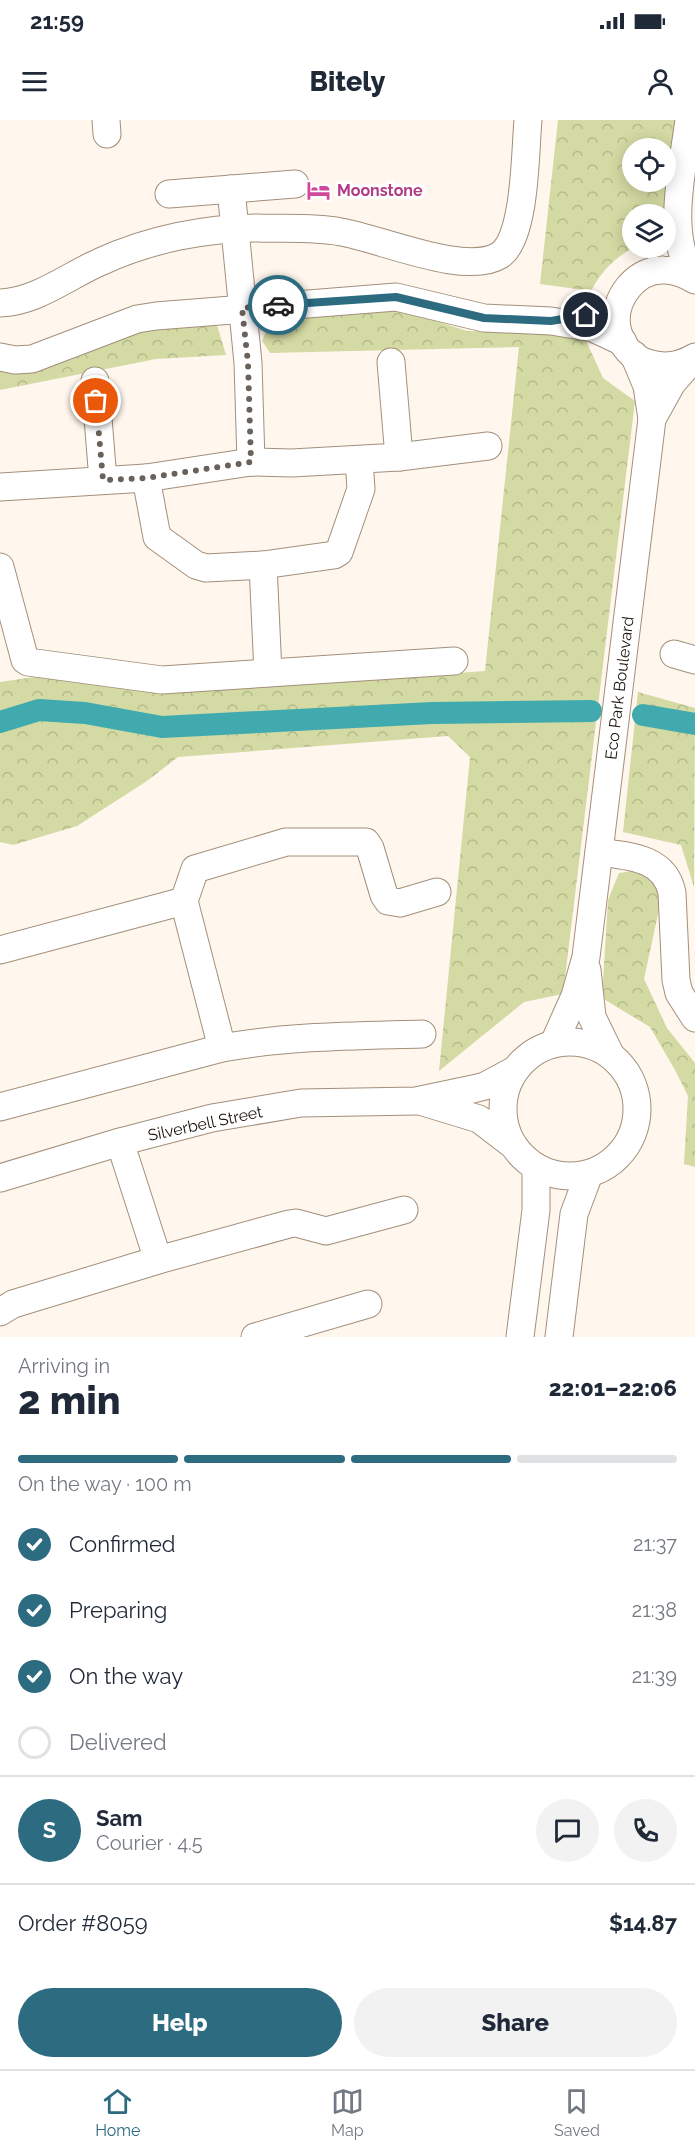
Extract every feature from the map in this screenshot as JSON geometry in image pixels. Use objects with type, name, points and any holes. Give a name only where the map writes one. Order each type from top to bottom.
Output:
[{"type":"street","points":[[0,303],[16,301],[45,291],[101,261],[144,245],[234,228],[341,231],[423,255],[484,261],[497,256],[506,249],[513,238],[520,209],[528,120]]},
{"type":"street","points":[[675,204],[689,120]]},
{"type":"street","points":[[169,194],[295,184]]},
{"type":"street","points":[[231,189],[248,363],[251,462]]},
{"type":"street","points":[[676,246],[695,279]]},
{"type":"street","points":[[551,321],[603,310],[621,298],[631,284],[657,263],[659,258]]},
{"type":"street","points":[[645,274],[662,270],[680,272],[695,279]]},
{"type":"street","points":[[0,357],[15,360],[32,358],[137,319],[242,308],[396,297],[484,318],[551,321],[593,328],[648,364],[663,367],[679,365],[694,358]]},
{"type":"street","name":"Eco Park Boulevard","points":[[554,1043],[575,996],[586,957],[652,419],[647,386],[618,328],[617,313],[621,298]]},
{"type":"street","name":"Eco Park Boulevard","points":[[652,419],[672,383],[694,358]]},
{"type":"street","points":[[391,362],[399,457]]},
{"type":"street","points":[[95,381],[103,480]]},
{"type":"street","points":[[0,487],[146,478],[251,462],[359,460],[488,446]]},
{"type":"street","points":[[146,478],[157,537],[196,565],[206,568],[263,565],[334,555],[339,552],[361,491],[359,460]]},
{"type":"street","points":[[263,565],[268,673]]},
{"type":"street","points":[[0,567],[25,660],[28,662],[162,680],[454,661]]},
{"type":"street","points":[[222,1048],[184,901],[195,870],[201,866],[286,842],[366,843],[370,848],[384,895],[388,901],[400,903],[437,892]]},
{"type":"street","points":[[599,852],[639,858],[662,871],[669,880],[672,892],[676,980],[679,993],[695,1018]]},
{"type":"street","points":[[0,950],[184,901]]},
{"type":"street","name":"Eco Park Boulevard","points":[[586,957],[592,1017],[610,1054]]},
{"type":"street","points":[[0,1107],[222,1048],[284,1039],[422,1034]]},
{"type":"street","points":[[574,1042],[592,1045],[610,1054],[625,1069],[635,1088],[638,1109],[634,1131],[624,1150],[609,1164],[589,1174],[562,1175],[536,1167],[513,1145],[505,1127],[502,1107],[506,1087],[515,1070],[532,1053],[554,1043],[574,1042]]},
{"type":"street","name":"Silverbell Street","points":[[0,1178],[120,1142],[212,1118],[301,1103],[416,1101],[485,1086],[515,1070]]},
{"type":"street","name":"Silverbell Street","points":[[416,1101],[479,1119],[513,1145]]},
{"type":"street","points":[[120,1142],[158,1260]]},
{"type":"street","points":[[520,1337],[536,1210],[536,1167]]},
{"type":"street","points":[[559,1337],[574,1214],[589,1174]]},
{"type":"street","points":[[0,1312],[13,1304],[158,1260],[289,1224],[296,1223],[326,1231],[404,1210]]},
{"type":"street","points":[[255,1337],[368,1304]]},
{"type":"green space","points":[[558,120],[675,120],[673,138],[622,138],[622,192],[666,192],[664,204],[622,204],[622,255],[609,266],[591,291],[540,284]]},
{"type":"green space","points":[[402,310],[467,331],[583,334],[603,378],[635,401],[563,994],[524,1002],[439,1071],[470,757],[448,736],[178,757],[147,781],[77,826],[13,845],[0,842],[0,682],[62,673],[166,694],[485,671],[519,347],[270,353],[262,341],[270,321]]},
{"type":"green space","points":[[217,325],[226,355],[156,359],[0,390],[0,371],[23,373],[72,359],[141,331]]},
{"type":"green space","points":[[638,692],[695,708],[694,887],[681,845],[623,832]]},
{"type":"green space","points":[[647,869],[663,891],[644,979],[667,1028],[695,1063],[695,1167],[684,1164],[688,1096],[675,1070],[650,1027],[602,998],[608,900],[619,873]]},
{"type":"waterway","points":[[0,722],[39,710],[85,713],[162,727],[432,713],[591,711]]},
{"type":"waterway","points":[[643,715],[695,724]]},
{"type":"way so far","points":[[96,401],[103,480],[146,478],[251,462],[248,363],[242,308],[278,305]]},
{"type":"place","name":"Moonstone","points":[[319,190]]},
{"type":"route","points":[[278,305],[396,297],[417,300],[484,318],[551,321],[586,315]]}]
